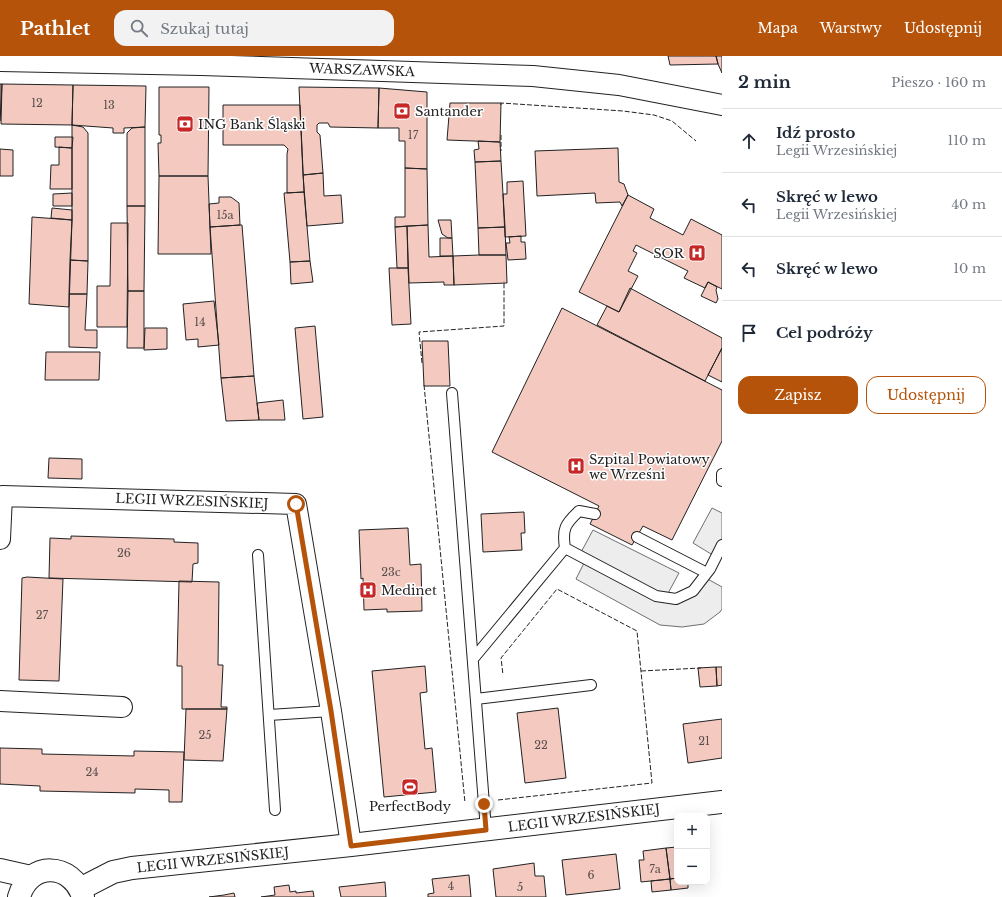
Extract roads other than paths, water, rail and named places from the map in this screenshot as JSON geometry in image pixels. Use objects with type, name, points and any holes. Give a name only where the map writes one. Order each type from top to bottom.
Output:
[{"type":"street","name":"WARSZAWSKA","points":[[0,61],[217,65],[533,76],[619,85],[722,105]]},
{"type":"street","name":"LEGII WRZESIŃSKIEJ","points":[[0,539],[2,496],[296,504],[331,711],[351,846]]},
{"type":"street","points":[[0,701],[122,707]]},
{"type":"street","name":"LEGII WRZESIŃSKIEJ","points":[[82,893],[113,872],[132,868],[351,846],[722,802]]},
{"type":"street","points":[[0,870],[31,877]]},
{"type":"street","points":[[18,897],[21,890],[31,877],[46,870],[55,870],[70,876],[82,893]]},
{"type":"lane","points":[[452,394],[486,830]]},
{"type":"lane","points":[[722,474],[722,481]]},
{"type":"lane","points":[[473,659],[565,548],[563,534],[568,522],[579,511],[595,514]]},
{"type":"lane","points":[[637,537],[707,573]]},
{"type":"lane","points":[[565,548],[656,596],[676,599],[693,591],[707,573],[722,545]]},
{"type":"lane","points":[[258,555],[275,810]]},
{"type":"lane","points":[[476,699],[590,686]]},
{"type":"lane","points":[[269,715],[331,711]]},
{"type":"place","name":"Santander","points":[[402,111]]},
{"type":"place","name":"ING Bank Śląski","points":[[185,124]]},
{"type":"place","name":"SOR","points":[[697,253]]},
{"type":"place","name":"Szpital Powiatowy we Wrześni","points":[[576,466]]},
{"type":"place","name":"Medinet","points":[[368,590]]},
{"type":"place","name":"PerfectBody","points":[[410,787]]}]
